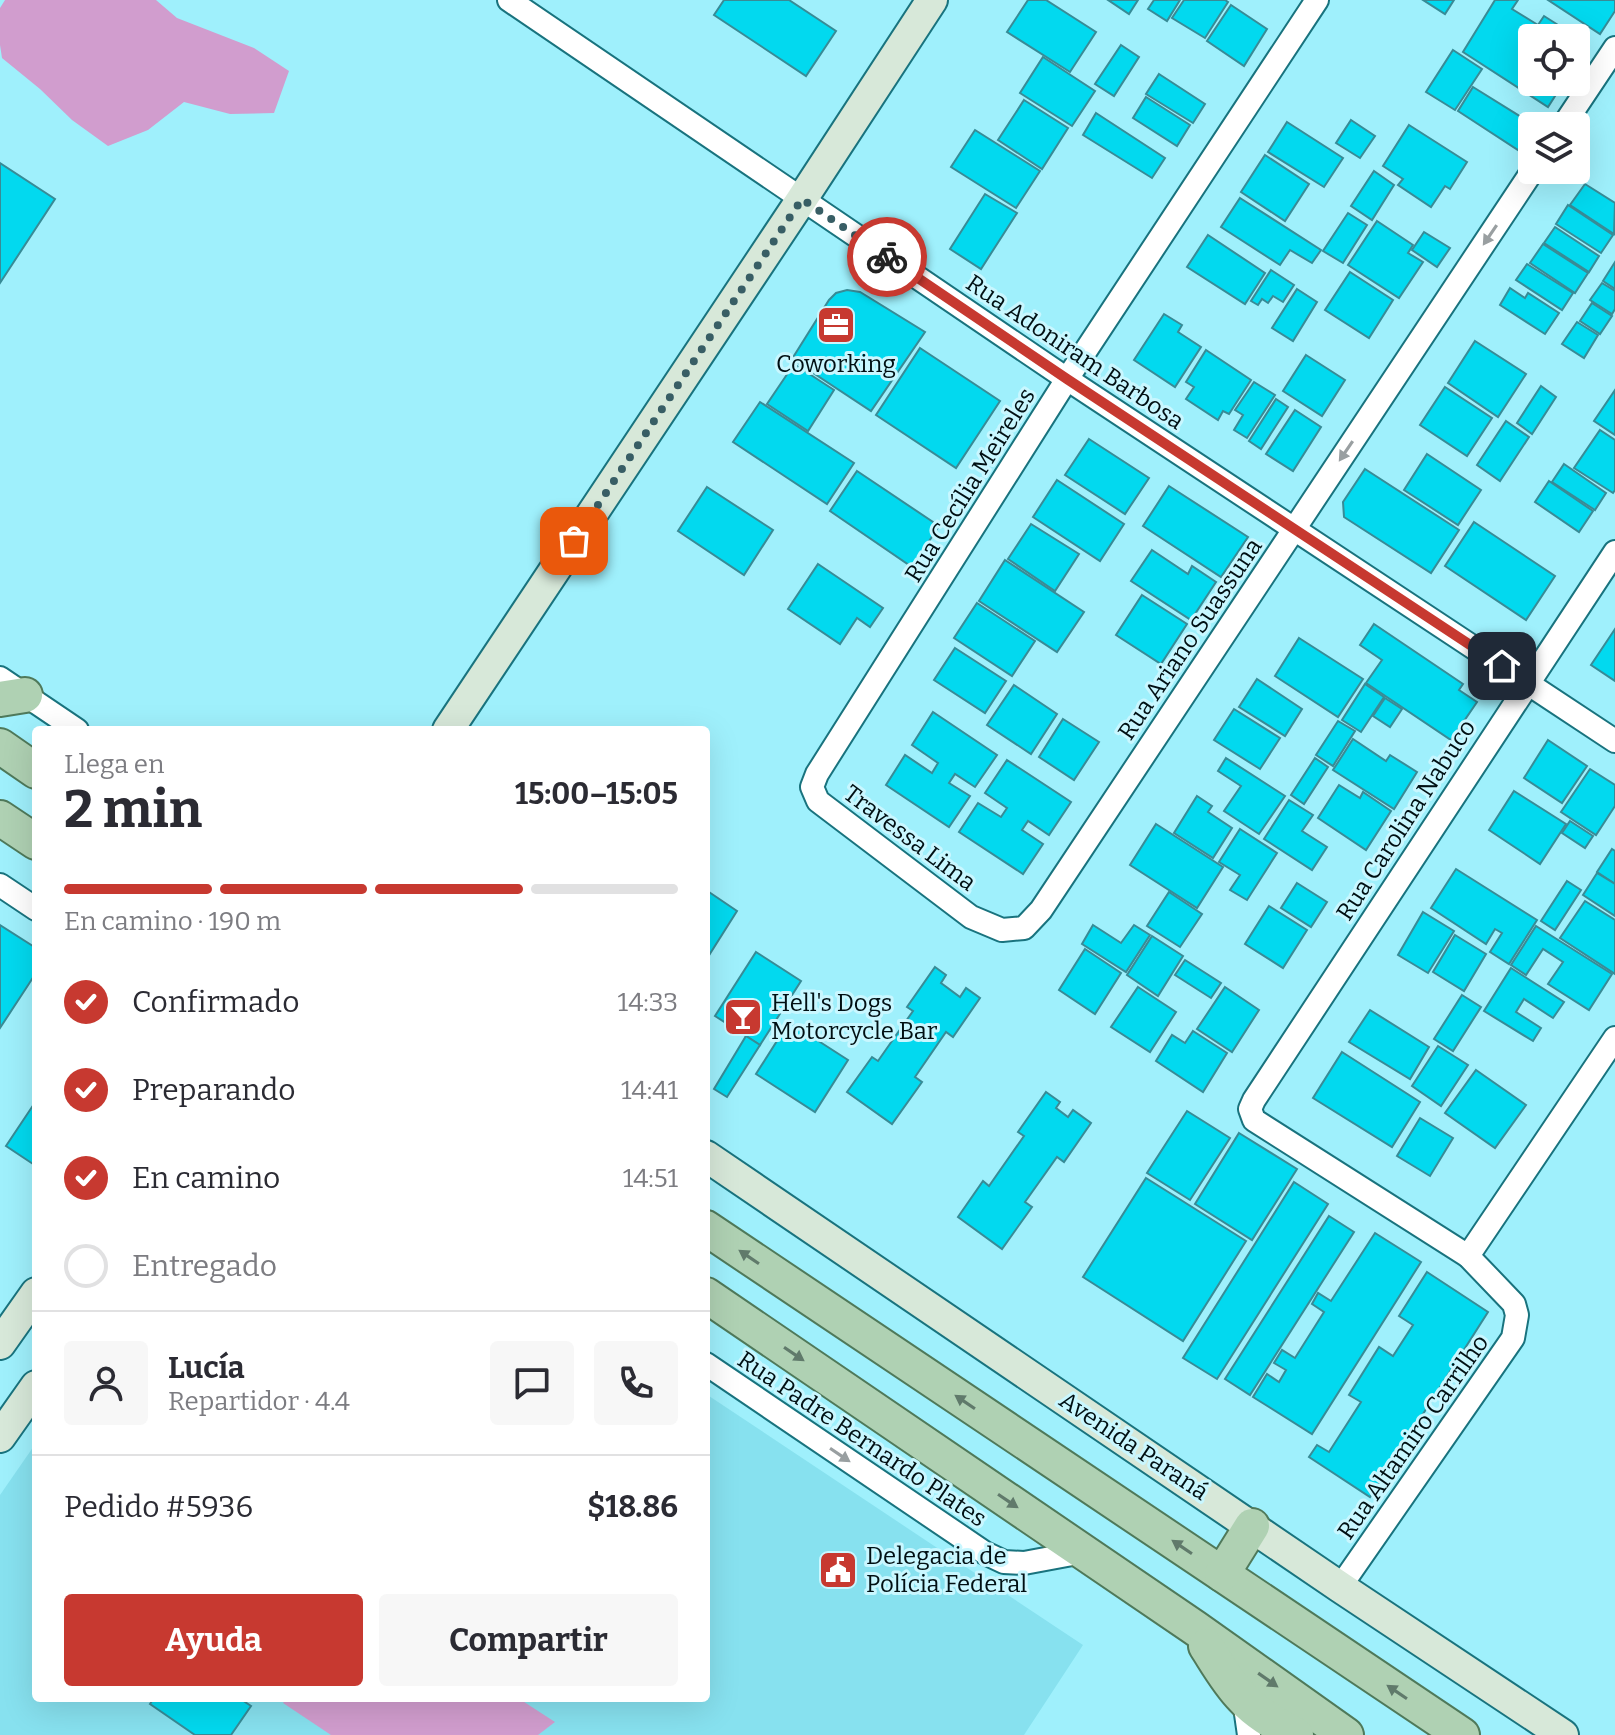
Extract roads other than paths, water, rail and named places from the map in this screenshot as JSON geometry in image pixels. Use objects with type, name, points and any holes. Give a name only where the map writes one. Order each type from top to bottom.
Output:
[{"type":"main road","points":[[0,746],[32,768]]},
{"type":"main road","points":[[0,818],[32,839]]},
{"type":"main road","points":[[710,1231],[1462,1735]]},
{"type":"main road","points":[[710,1298],[1195,1628],[1346,1735]]},
{"type":"main road","points":[[1222,1574],[1252,1526]]},
{"type":"main road","points":[[1195,1628],[1244,1700],[1296,1735]]},
{"type":"street","name":"Rua Adoniram Barbosa","points":[[509,0],[538,8],[802,199],[1067,379],[1615,741]]},
{"type":"street","points":[[451,726],[932,0]]},
{"type":"street","name":"Rua Cecília Meireles","points":[[818,801],[812,787],[817,774],[1067,379],[1317,0]]},
{"type":"street","points":[[1572,112],[1615,48]]},
{"type":"street","name":"Rua Ariano Suassuna","points":[[971,917],[1002,930],[1024,928],[1041,910],[1524,184]]},
{"type":"street","name":"Rua Carolina Nabuco","points":[[1254,1120],[1250,1109],[1254,1100],[1615,552]]},
{"type":"street","points":[[8,691],[70,726]]},
{"type":"street","name":"Travessa Lima","points":[[818,801],[971,917]]},
{"type":"street","points":[[0,885],[32,906]]},
{"type":"street","points":[[1468,1256],[1615,1038]]},
{"type":"street","name":"Rua Altamiro Carrilho","points":[[1254,1120],[1468,1256],[1514,1304],[1517,1315],[1513,1338],[1340,1587]]},
{"type":"street","name":"Avenida Paraná","points":[[710,1159],[1563,1735]]},
{"type":"street","points":[[0,1344],[32,1299]]},
{"type":"street","name":"Rua Padre Bernardo Plates","points":[[710,1367],[985,1553],[1004,1562],[1024,1563],[1083,1552]]},
{"type":"street","points":[[0,1437],[21,1391]]},
{"type":"street","points":[[1244,1700],[1249,1735]]},
{"type":"place","name":"Coworking","points":[[836,325]]},
{"type":"place","name":"Hell's Dogs Motorcycle Bar","points":[[743,1017]]},
{"type":"place","name":"Delegacia de Polícia Federal","points":[[838,1570]]}]
